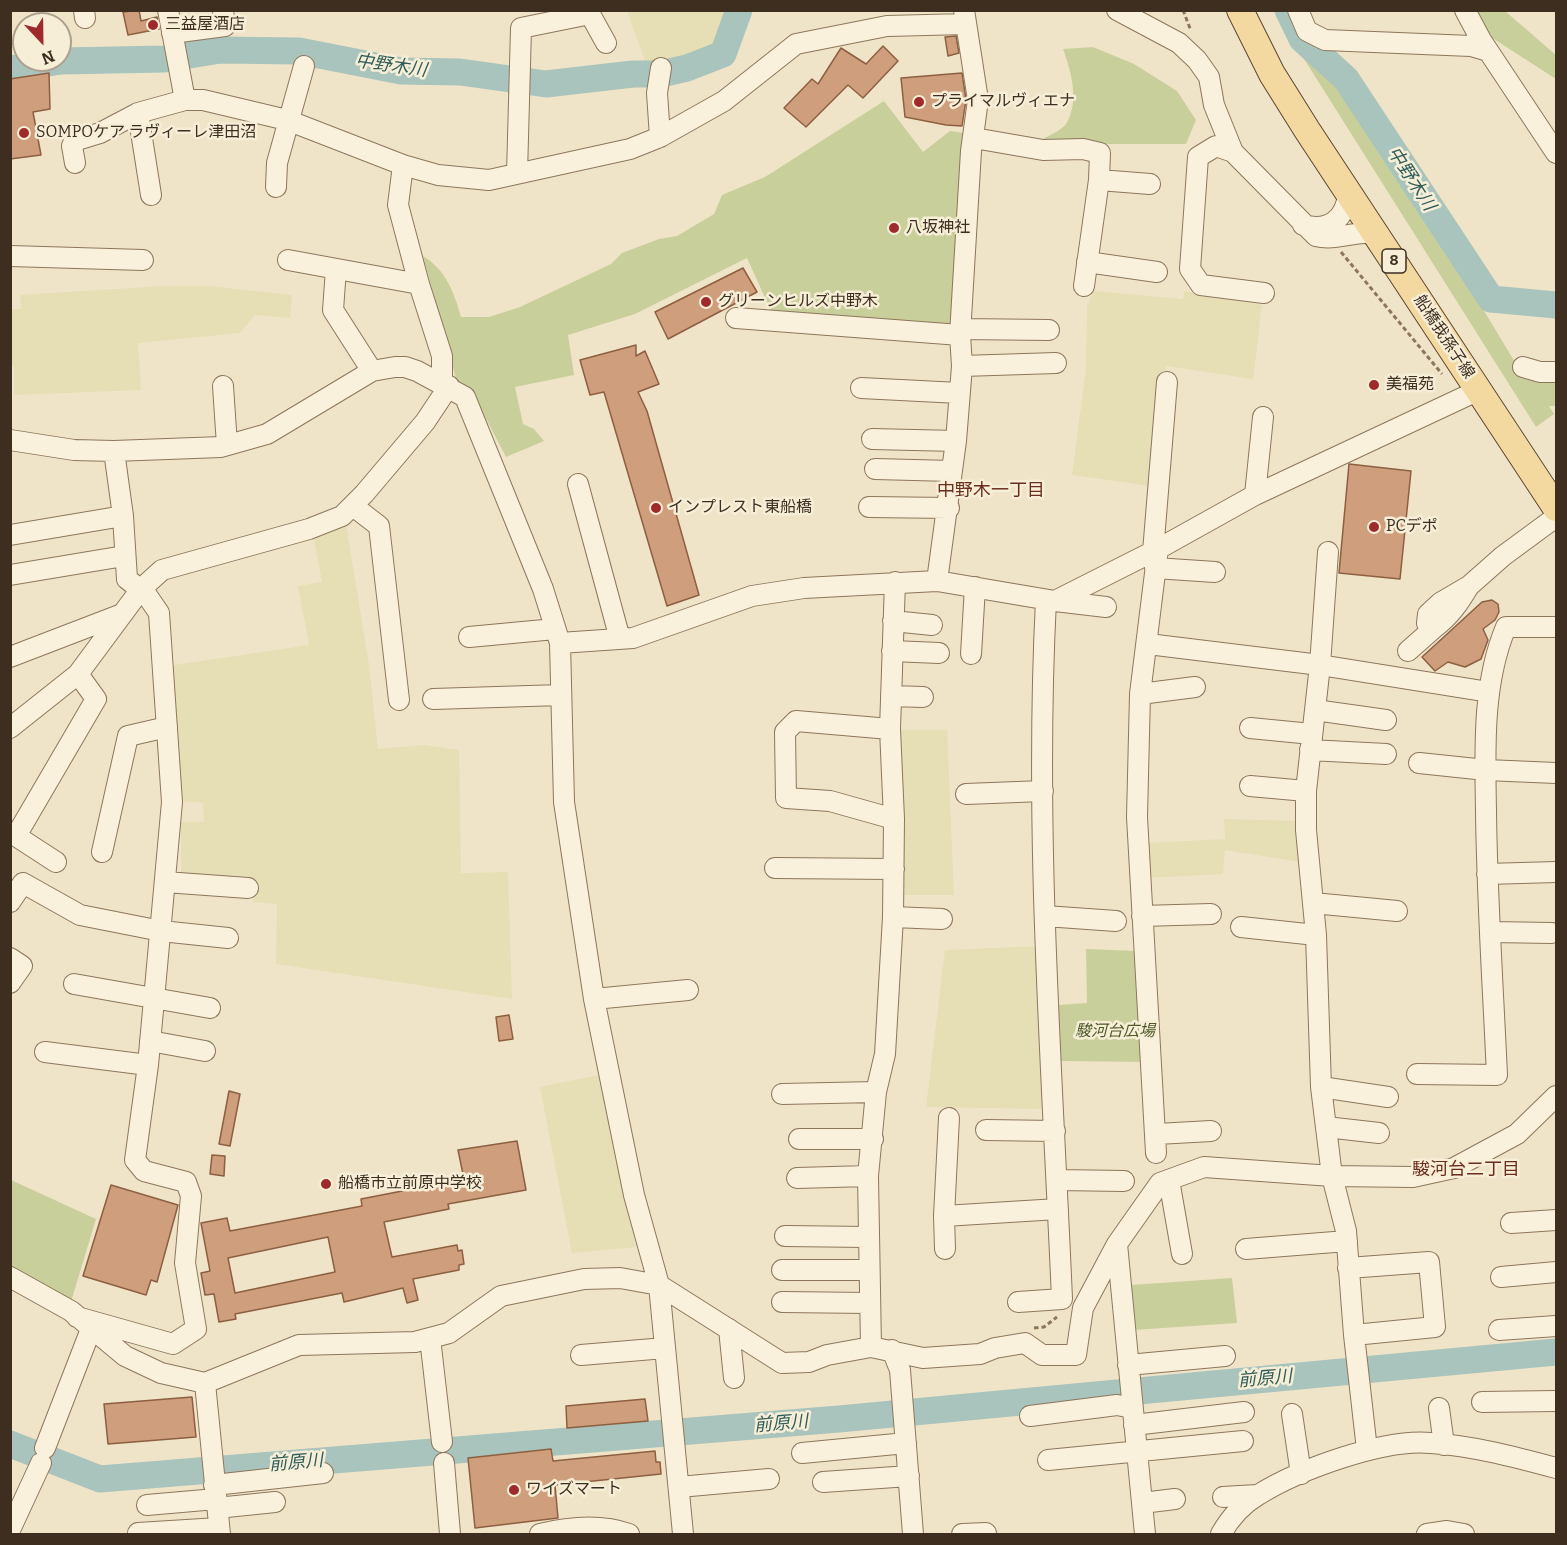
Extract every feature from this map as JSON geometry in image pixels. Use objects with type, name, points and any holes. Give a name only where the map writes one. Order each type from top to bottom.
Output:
[{"type":"main road","name":"船橋我孫子線","points":[[1240,10],[1272,74],[1557,508]]},
{"type":"street","points":[[168,10],[185,100]]},
{"type":"street","points":[[173,39],[225,26],[223,10]]},
{"type":"street","points":[[1117,10],[1179,43],[1197,60],[1209,77],[1214,105],[1233,152],[1303,225],[1316,236],[1329,240],[1358,232],[1376,233]]},
{"type":"street","points":[[1298,10],[1307,31],[1325,40],[1471,46],[1488,51]]},
{"type":"street","points":[[1465,10],[1488,51],[1557,153]]},
{"type":"street","points":[[517,174],[521,94],[521,28],[590,14],[606,43]]},
{"type":"street","points":[[75,164],[74,141],[100,133],[138,113],[185,100],[203,100],[287,120],[403,165],[438,175],[489,180],[630,148],[660,137],[724,101],[796,44],[887,26],[965,17],[978,100],[974,138],[970,151],[961,332],[962,366],[956,441],[949,508],[937,580]]},
{"type":"street","points":[[276,187],[277,163],[287,120],[304,66]]},
{"type":"street","points":[[660,74],[657,93],[660,137]]},
{"type":"street","points":[[138,113],[151,195]]},
{"type":"street","points":[[974,138],[1043,150],[1083,149],[1100,153],[1099,180],[1084,286]]},
{"type":"street","points":[[1233,152],[1216,146],[1198,157],[1190,269],[1201,285],[1264,293]]},
{"type":"street","points":[[10,728],[78,674],[141,589],[162,570],[309,529],[342,516],[425,422],[446,384],[442,356],[419,284],[398,205],[403,165]]},
{"type":"street","points":[[1099,180],[1150,184]]},
{"type":"street","points":[[1303,225],[1317,229],[1329,225],[1347,207],[1349,192]]},
{"type":"street","points":[[10,256],[144,260]]},
{"type":"street","points":[[288,260],[419,284]]},
{"type":"street","points":[[1087,262],[1157,272]]},
{"type":"street","points":[[336,269],[333,310],[372,371]]},
{"type":"street","points":[[736,318],[961,332],[1050,330]]},
{"type":"street","points":[[962,366],[1056,363]]},
{"type":"street","points":[[10,440],[75,450],[114,452],[227,445],[267,434],[372,371],[405,367],[446,384],[465,397],[543,589],[558,636],[564,802],[594,999],[634,1195],[658,1285],[683,1534]]},
{"type":"street","points":[[1523,367],[1540,372],[1557,372]]},
{"type":"street","points":[[1167,382],[1148,644],[1140,694],[1137,817],[1156,1144],[1211,1131]]},
{"type":"street","points":[[223,386],[227,445]]},
{"type":"street","points":[[861,388],[959,393]]},
{"type":"street","points":[[1051,601],[1155,556],[1255,495],[1479,390]]},
{"type":"street","points":[[1255,495],[1263,417]]},
{"type":"street","points":[[872,439],[956,441]]},
{"type":"street","points":[[84,1323],[173,1344],[195,1329],[185,1263],[191,1196],[186,1182],[144,1171],[135,1160],[155,999],[172,802],[159,613],[141,589],[127,579],[123,516],[114,452]]},
{"type":"street","points":[[875,470],[952,471]]},
{"type":"street","points":[[578,484],[620,639]]},
{"type":"street","points":[[353,506],[379,526],[399,700]]},
{"type":"street","points":[[869,507],[949,508]]},
{"type":"street","points":[[10,535],[123,516]]},
{"type":"street","points":[[1408,651],[1434,628],[1428,623],[1428,614],[1440,603],[1469,586],[1503,556],[1557,517]]},
{"type":"street","points":[[1328,552],[1320,665],[1306,791],[1306,830],[1316,935],[1320,1087],[1332,1176],[1347,1241],[1354,1335],[1367,1449]]},
{"type":"street","points":[[10,575],[124,556]]},
{"type":"street","points":[[1155,556],[1215,572]]},
{"type":"street","points":[[469,637],[633,638],[709,614],[752,596],[804,588],[937,580],[1051,601],[1106,607]]},
{"type":"street","points":[[871,1347],[868,1176],[876,1092],[885,1054],[893,917],[894,819],[890,729],[895,582]]},
{"type":"street","points":[[971,654],[975,587]]},
{"type":"street","points":[[1018,1302],[1062,1299],[1045,916],[1043,791],[1042,692],[1051,601]]},
{"type":"street","points":[[10,657],[122,614]]},
{"type":"street","points":[[893,621],[932,625]]},
{"type":"street","points":[[1417,1074],[1497,1075],[1487,874],[1486,771],[1489,692],[1498,645],[1506,627],[1557,627]]},
{"type":"street","points":[[1148,644],[1320,665],[1489,692]]},
{"type":"street","points":[[892,651],[939,653]]},
{"type":"street","points":[[56,862],[16,836],[96,699],[78,674]]},
{"type":"street","points":[[1140,694],[1195,687]]},
{"type":"street","points":[[433,699],[561,695]]},
{"type":"street","points":[[891,696],[923,697]]},
{"type":"street","points":[[1315,710],[1386,720]]},
{"type":"street","points":[[890,729],[796,721],[785,732],[786,798],[830,801],[894,819]]},
{"type":"street","points":[[102,852],[128,736],[167,727]]},
{"type":"street","points":[[1250,728],[1311,742],[1386,754]]},
{"type":"street","points":[[1419,764],[1486,771],[1557,773]]},
{"type":"street","points":[[1250,786],[1306,791]]},
{"type":"street","points":[[966,794],[1043,791]]},
{"type":"street","points":[[775,868],[894,869]]},
{"type":"street","points":[[1487,874],[1557,872]]},
{"type":"street","points":[[165,882],[248,888]]},
{"type":"street","points":[[10,902],[23,883],[80,915],[161,931],[228,938]]},
{"type":"street","points":[[1313,903],[1397,911]]},
{"type":"street","points":[[1142,916],[1211,914]]},
{"type":"street","points":[[1045,916],[1116,921]]},
{"type":"street","points":[[893,917],[942,920]]},
{"type":"street","points":[[1241,927],[1316,935]]},
{"type":"street","points":[[1491,932],[1552,933]]},
{"type":"street","points":[[10,958],[22,966],[10,983]]},
{"type":"street","points":[[74,984],[210,1008]]},
{"type":"street","points":[[594,999],[688,990]]},
{"type":"street","points":[[150,1041],[205,1051]]},
{"type":"street","points":[[45,1052],[148,1065]]},
{"type":"street","points":[[1320,1087],[1388,1097]]},
{"type":"street","points":[[782,1094],[876,1092]]},
{"type":"street","points":[[10,1277],[84,1323],[125,1356],[161,1373],[205,1383],[299,1345],[414,1342],[449,1333],[501,1296],[584,1279],[620,1278],[658,1285],[782,1364],[809,1362],[827,1355],[871,1347],[923,1358],[980,1354],[995,1348],[1025,1343],[1042,1355],[1076,1355],[1083,1308],[1117,1244],[1160,1183],[1204,1167],[1332,1176],[1413,1177],[1454,1168],[1516,1134],[1557,1096]]},
{"type":"street","points":[[945,1249],[944,1216],[949,1118]]},
{"type":"street","points":[[1326,1127],[1379,1133]]},
{"type":"street","points":[[986,1130],[1055,1131]]},
{"type":"street","points":[[799,1139],[873,1139]]},
{"type":"street","points":[[797,1178],[868,1176]]},
{"type":"street","points":[[1057,1180],[1124,1181]]},
{"type":"street","points":[[1169,1180],[1182,1254]]},
{"type":"street","points":[[944,1216],[1058,1209]]},
{"type":"street","points":[[1511,1223],[1557,1220]]},
{"type":"street","points":[[785,1236],[868,1237]]},
{"type":"street","points":[[1246,1248],[1347,1241]]},
{"type":"street","points":[[1117,1244],[1145,1534]]},
{"type":"street","points":[[1348,1268],[1429,1262],[1436,1327],[1354,1335]]},
{"type":"street","points":[[782,1270],[868,1270]]},
{"type":"street","points":[[1501,1277],[1557,1272]]},
{"type":"street","points":[[782,1302],[869,1303]]},
{"type":"street","points":[[10,1530],[43,1455],[84,1323]]},
{"type":"street","points":[[1499,1330],[1557,1326]]},
{"type":"street","points":[[729,1329],[734,1378]]},
{"type":"street","points":[[430,1338],[441,1442]]},
{"type":"street","points":[[581,1355],[665,1347]]},
{"type":"street","points":[[892,1350],[900,1370],[914,1534]]},
{"type":"street","points":[[1030,1416],[1117,1405],[1131,1396],[1225,1356]]},
{"type":"street","points":[[205,1383],[216,1500]]},
{"type":"street","points":[[1131,1396],[1244,1412]]},
{"type":"street","points":[[1482,1402],[1557,1401]]},
{"type":"street","points":[[1439,1408],[1444,1444]]},
{"type":"street","points":[[1292,1414],[1301,1474]]},
{"type":"street","points":[[802,1453],[905,1433]]},
{"type":"street","points":[[1048,1460],[1243,1442]]},
{"type":"street","points":[[1221,1534],[1230,1519],[1257,1495],[1301,1474],[1367,1449],[1429,1442],[1500,1453],[1557,1468]]},
{"type":"street","points":[[444,1463],[450,1534]]},
{"type":"street","points":[[138,1533],[216,1500],[323,1473]]},
{"type":"street","points":[[823,1482],[909,1476]]},
{"type":"street","points":[[679,1487],[769,1479]]},
{"type":"street","points":[[1223,1497],[1257,1495]]},
{"type":"street","points":[[1142,1503],[1175,1499]]},
{"type":"street","points":[[147,1504],[216,1500],[274,1502]]},
{"type":"street","points":[[540,1534],[581,1527],[617,1530],[629,1534]]},
{"type":"street","points":[[1427,1534],[1447,1531],[1464,1534]]},
{"type":"street","points":[[962,1534],[986,1533]]},
{"type":"path","points":[[1329,240],[1443,376]]},
{"type":"path","points":[[1023,1330],[1044,1327],[1056,1319],[1062,1299]]},
{"type":"shaded area","points":[[627,11],[732,11],[712,50],[648,69]]},
{"type":"shaded area","points":[[163,286],[209,286],[292,295],[290,318],[255,315],[240,333],[138,343],[141,390],[14,395],[14,366],[10,365],[11,309],[21,309],[20,295]]},
{"type":"shaded area","points":[[1093,291],[1183,299],[1184,291],[1262,305],[1253,379],[1166,366],[1157,487],[1072,475],[1086,369],[1087,307]]},
{"type":"shaded area","points":[[345,518],[369,665],[378,749],[425,745],[459,750],[461,873],[508,872],[512,999],[276,964],[277,904],[253,902],[254,882],[181,872],[181,822],[204,822],[203,803],[180,801],[168,666],[309,645],[298,586],[322,582],[313,534]]},
{"type":"shaded area","points":[[897,730],[947,730],[954,895],[901,895]]},
{"type":"shaded area","points":[[1224,819],[1297,821],[1300,862],[1225,850],[1223,874],[1145,878],[1145,843],[1225,839]]},
{"type":"shaded area","points":[[1040,946],[1049,1109],[926,1107],[945,950]]},
{"type":"shaded area","points":[[604,1074],[636,1247],[572,1253],[540,1087]]},
{"type":"green space","points":[[1471,11],[1505,11],[1556,55],[1556,79],[1483,32]]},
{"type":"green space","points":[[1093,47],[1134,64],[1177,91],[1196,120],[1186,144],[1105,144],[1042,140],[1066,124],[1073,106],[1073,86],[1063,49]]},
{"type":"green space","points":[[1299,51],[1329,75],[1486,314],[1522,374],[1556,379],[1556,406],[1549,406],[1554,414],[1536,427]]},
{"type":"green space","points":[[884,101],[923,152],[950,131],[965,133],[952,324],[771,311],[747,258],[635,314],[568,335],[574,375],[515,387],[523,424],[534,429],[544,441],[506,457],[479,405],[458,386],[423,256],[438,268],[448,282],[461,317],[489,317],[520,307],[611,264],[622,253],[659,239],[677,236],[714,214],[722,195],[765,177]]},
{"type":"green space","name":"駿河台広場","points":[[1086,949],[1137,951],[1146,1062],[1061,1061],[1057,1005],[1087,1003]]},
{"type":"green space","points":[[11,1180],[96,1219],[70,1305],[11,1267]]},
{"type":"green space","points":[[1232,1278],[1237,1323],[1134,1330],[1131,1285]]},
{"type":"building","points":[[139,10],[141,21],[157,17],[159,29],[128,35],[123,12]]},
{"type":"building","points":[[956,36],[959,53],[948,56],[945,37]]},
{"type":"building","points":[[883,46],[898,61],[863,98],[848,85],[806,127],[784,108],[812,79],[818,84],[841,48],[866,64]]},
{"type":"building","name":"SOMPOケア ラヴィーレ津田沼","points":[[49,73],[50,109],[33,112],[41,155],[10,159],[10,79]]},
{"type":"building","points":[[962,73],[966,100],[962,126],[905,117],[901,78]]},
{"type":"building","name":"グリーンヒルズ中野木","points":[[743,268],[757,292],[668,339],[655,312]]},
{"type":"building","name":"インプレスト東船橋","points":[[636,345],[636,356],[645,351],[659,384],[638,392],[647,411],[699,595],[667,606],[604,392],[590,395],[580,360]]},
{"type":"building","points":[[1349,464],[1411,471],[1400,579],[1339,573]]},
{"type":"building","points":[[1492,600],[1498,604],[1499,612],[1495,620],[1483,629],[1488,640],[1481,659],[1465,667],[1448,662],[1435,671],[1422,657],[1482,602]]},
{"type":"building","points":[[509,1015],[513,1039],[499,1041],[496,1017]]},
{"type":"building","points":[[229,1091],[240,1094],[230,1146],[219,1144]]},
{"type":"building","points":[[517,1141],[526,1190],[448,1204],[449,1209],[384,1222],[392,1257],[457,1245],[458,1251],[462,1250],[464,1264],[459,1265],[459,1270],[413,1279],[418,1300],[407,1303],[403,1288],[344,1302],[342,1293],[235,1314],[236,1319],[219,1322],[214,1294],[205,1295],[201,1273],[210,1271],[201,1223],[227,1218],[230,1231],[362,1206],[361,1199],[464,1179],[458,1150]],"holes":[[[328,1237],[335,1272],[235,1293],[228,1258]]]},
{"type":"building","points":[[212,1155],[225,1156],[224,1176],[210,1174]]},
{"type":"building","points":[[111,1185],[178,1205],[157,1282],[151,1280],[146,1295],[83,1276]]},
{"type":"building","points":[[192,1397],[196,1437],[108,1444],[104,1404]]},
{"type":"building","points":[[645,1399],[648,1421],[567,1428],[566,1406]]},
{"type":"building","points":[[551,1449],[553,1461],[655,1451],[656,1462],[660,1462],[661,1474],[555,1485],[558,1518],[475,1528],[468,1458]]},
{"type":"waterway","name":"中野木川","points":[[10,69],[61,61],[165,59],[220,50],[299,51],[401,71],[460,72],[546,84],[633,74],[661,74],[687,68],[723,54],[739,10]]},
{"type":"waterway","name":"中野木川","points":[[1288,10],[1302,39],[1346,79],[1491,299],[1556,305]]},
{"type":"waterway","name":"前原川","points":[[10,1444],[100,1479],[839,1419],[1556,1352]]},
{"type":"place","name":"三益屋酒店","points":[[153,25]]},
{"type":"place","name":"プライマルヴィエナ","points":[[919,102]]},
{"type":"place","name":"SOMPOケア ラヴィーレ津田沼","points":[[24,133]]},
{"type":"place","name":"八坂神社","points":[[894,228]]},
{"type":"place","name":"グリーンヒルズ中野木","points":[[706,302]]},
{"type":"place","name":"美福苑","points":[[1374,385]]},
{"type":"place","name":"インプレスト東船橋","points":[[656,508]]},
{"type":"place","name":"PCデポ","points":[[1374,527]]},
{"type":"place","name":"船橋市立前原中学校","points":[[326,1184]]},
{"type":"place","name":"ワイズマート","points":[[514,1490]]},
{"type":"district","name":"中野木一丁目","points":[[991,491]]},
{"type":"district","name":"駿河台二丁目","points":[[1466,1170]]}]
